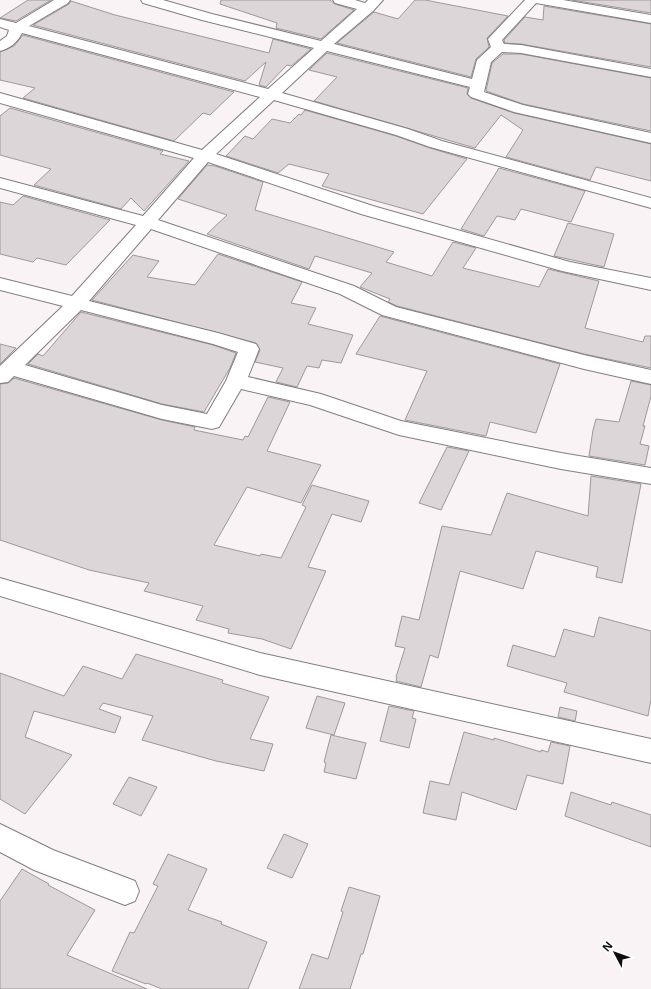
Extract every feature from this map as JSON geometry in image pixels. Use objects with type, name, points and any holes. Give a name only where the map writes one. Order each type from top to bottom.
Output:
[{"type":"street","points":[[0,47],[13,38],[17,28],[63,0]]},
{"type":"street","points":[[148,0],[207,17],[479,85]]},
{"type":"street","points":[[340,0],[372,4]]},
{"type":"street","points":[[499,48],[495,39],[532,0]]},
{"type":"street","points":[[539,0],[651,19]]},
{"type":"street","points":[[5,373],[76,304],[146,222],[206,156],[324,46],[372,4]]},
{"type":"street","points":[[0,23],[272,95],[402,132],[436,144],[651,203]]},
{"type":"street","points":[[651,73],[542,52],[499,48],[484,60],[476,94],[519,109],[651,138]]},
{"type":"street","points":[[0,98],[206,156],[367,210],[568,267],[651,284]]},
{"type":"street","points":[[0,183],[146,222],[286,268],[340,288],[389,311],[584,362],[651,377]]},
{"type":"street","points":[[0,284],[218,339],[249,349],[236,381],[212,422],[162,412],[5,373]]},
{"type":"street","points":[[236,381],[314,399],[399,428],[561,461],[651,476]]},
{"type":"street","points":[[0,587],[260,664],[651,751]]},
{"type":"street","points":[[0,837],[44,860],[125,891]]},
{"type":"building","points":[[28,0],[51,0],[16,21],[0,18]]},
{"type":"building","points":[[221,0],[330,0],[335,4],[354,10],[321,39],[276,28],[277,23],[220,4]]},
{"type":"building","points":[[415,0],[425,0],[508,16],[487,38],[489,47],[476,59],[471,77],[337,43],[374,12],[398,19]]},
{"type":"building","points":[[572,0],[651,0],[651,13]]},
{"type":"building","points":[[71,1],[115,15],[269,53],[273,39],[311,49],[291,66],[287,65],[266,87],[259,85],[266,62],[245,81],[33,25],[69,4]]},
{"type":"building","points":[[544,6],[651,24],[651,67],[521,44],[505,43],[504,40],[525,17],[543,20]]},
{"type":"building","points":[[23,35],[234,92],[210,115],[203,113],[174,141],[23,98],[35,88],[0,80],[0,52],[14,46]]},
{"type":"building","points":[[327,53],[468,88],[467,94],[471,98],[514,113],[651,144],[651,181],[596,167],[590,180],[506,157],[523,130],[501,115],[475,148],[314,101],[337,77],[309,70]]},
{"type":"building","points":[[503,54],[521,54],[651,78],[651,131],[523,104],[486,91],[492,63]]},
{"type":"building","points":[[10,108],[163,151],[160,154],[189,161],[144,211],[131,198],[121,209],[34,185],[51,169],[0,155],[0,116]]},
{"type":"building","points":[[305,110],[396,136],[467,159],[423,214],[322,186],[329,174],[289,164],[278,173],[226,156],[245,136],[253,139],[272,119],[290,123]]},
{"type":"building","points":[[207,165],[215,166],[263,182],[255,210],[394,252],[386,262],[432,276],[453,242],[476,248],[463,268],[539,287],[548,269],[599,281],[585,328],[643,342],[645,336],[651,336],[651,368],[584,354],[397,306],[388,302],[390,299],[360,287],[372,273],[315,256],[309,269],[207,234],[227,215],[178,199]]},
{"type":"building","points":[[499,168],[585,191],[571,222],[521,209],[515,220],[497,216],[484,236],[461,229]]},
{"type":"building","points":[[23,196],[110,220],[66,265],[37,258],[33,262],[0,254],[0,202],[13,205]]},
{"type":"building","points":[[568,223],[614,234],[604,267],[554,256]]},
{"type":"building","points":[[218,254],[302,282],[291,303],[316,308],[308,324],[353,335],[341,363],[322,360],[319,368],[307,366],[297,387],[276,382],[283,368],[255,362],[260,350],[256,343],[92,300],[133,255],[159,261],[147,277],[195,285]]},
{"type":"building","points":[[81,312],[213,345],[236,353],[230,368],[204,412],[162,404],[28,364],[38,354],[43,356]]},
{"type":"building","points":[[380,316],[560,364],[536,433],[490,422],[486,436],[405,420],[427,371],[356,354]]},
{"type":"building","points":[[0,344],[16,348],[0,364]]},
{"type":"building","points":[[14,378],[162,420],[195,427],[194,430],[243,440],[245,436],[248,437],[268,397],[290,402],[267,451],[321,465],[301,503],[247,487],[214,545],[260,556],[261,554],[281,558],[306,507],[302,505],[312,485],[369,501],[361,522],[332,514],[308,567],[326,571],[291,649],[262,639],[228,633],[229,629],[196,620],[203,606],[144,591],[149,583],[89,570],[0,540],[0,384],[8,383]]},
{"type":"building","points":[[631,381],[651,385],[651,396],[640,444],[649,446],[645,465],[589,456],[596,419],[619,422]]},
{"type":"building","points":[[447,447],[469,451],[441,510],[419,503]]},
{"type":"building","points":[[591,476],[641,484],[622,583],[596,577],[598,567],[536,551],[523,589],[460,571],[438,658],[430,655],[421,687],[396,681],[405,648],[395,646],[402,616],[419,620],[442,526],[491,535],[507,493],[588,516]]},
{"type":"building","points":[[599,617],[651,631],[651,699],[648,716],[564,692],[567,683],[507,666],[513,645],[555,657],[564,629],[594,637]]},
{"type":"building","points":[[136,654],[223,680],[222,683],[269,697],[250,739],[273,744],[264,771],[216,761],[142,740],[153,716],[103,703],[99,709],[121,717],[115,733],[34,711],[25,737],[72,755],[25,814],[0,799],[0,673],[64,696],[83,666],[122,679]]},
{"type":"building","points":[[317,696],[345,703],[334,735],[306,728]]},
{"type":"building","points":[[389,706],[414,711],[412,718],[416,719],[409,748],[380,741]]},
{"type":"building","points":[[560,707],[577,711],[575,721],[558,717]]},
{"type":"building","points":[[464,732],[494,740],[494,738],[541,752],[541,750],[548,752],[551,742],[570,746],[563,784],[527,775],[516,810],[462,792],[456,820],[423,813],[430,781],[449,785]]},
{"type":"building","points":[[331,735],[366,743],[356,779],[324,772],[326,763],[324,762]]},
{"type":"building","points":[[129,777],[157,787],[141,816],[113,804]]},
{"type":"building","points":[[571,792],[611,805],[612,802],[651,815],[651,847],[565,816]]},
{"type":"building","points":[[284,834],[308,844],[292,878],[267,868]]},
{"type":"building","points":[[168,854],[207,869],[188,910],[222,922],[221,924],[267,942],[248,989],[162,989],[112,971],[130,932],[134,933],[158,886],[153,884]]},
{"type":"building","points":[[22,869],[49,884],[48,885],[95,910],[67,955],[147,989],[0,989],[0,901]]},
{"type":"building","points":[[349,887],[380,896],[363,954],[361,954],[350,989],[299,989],[312,954],[328,959],[343,912],[341,911]]}]
